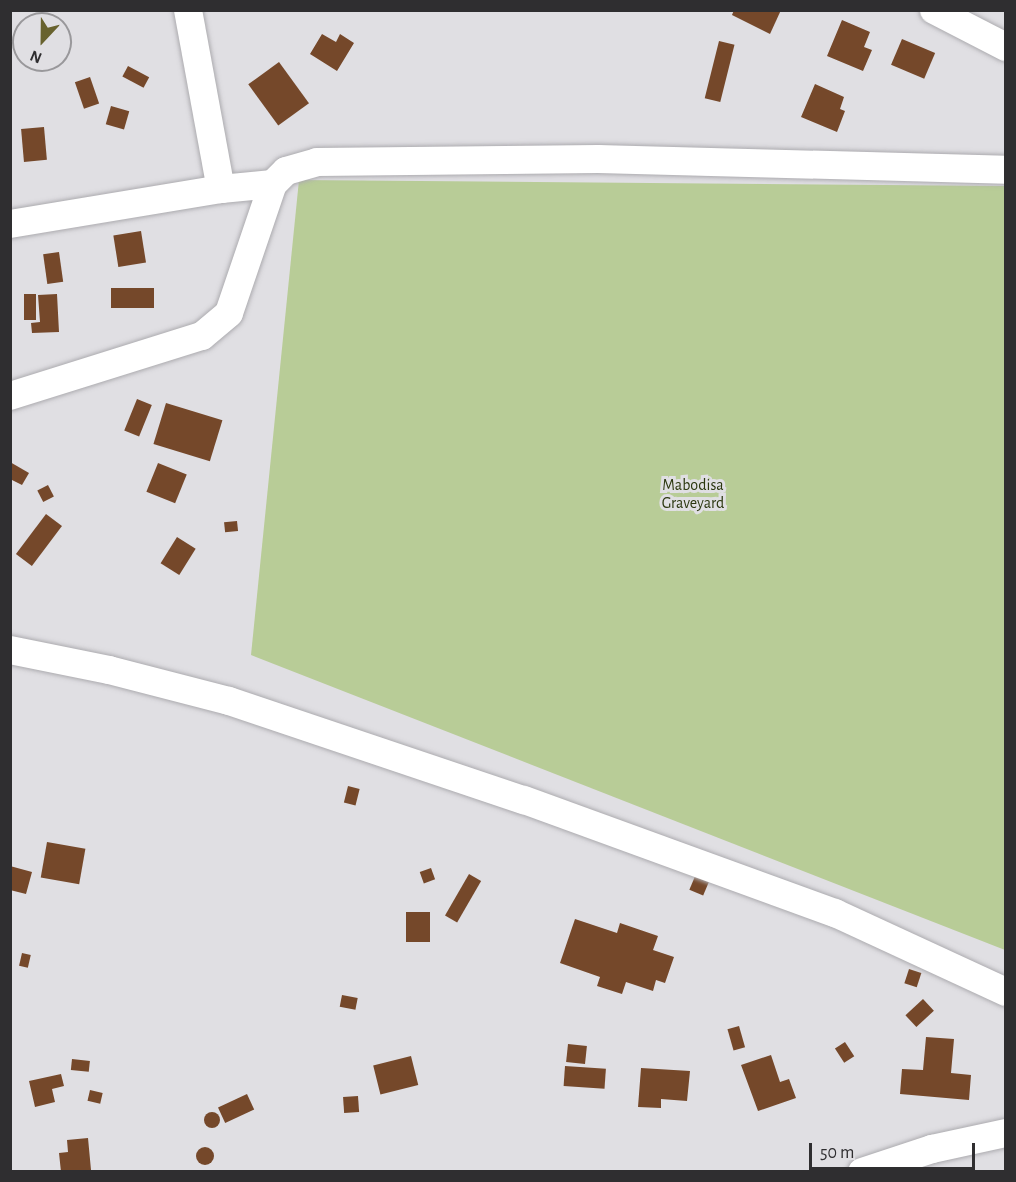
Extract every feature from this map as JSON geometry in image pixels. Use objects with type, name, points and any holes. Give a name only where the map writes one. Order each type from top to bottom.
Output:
[{"type":"street","points":[[188,10],[221,189]]},
{"type":"street","points":[[934,10],[1005,47]]},
{"type":"street","points":[[10,396],[175,346],[202,336],[214,327],[228,313],[238,293],[273,184],[286,171],[318,162],[460,158],[1005,170]]},
{"type":"street","points":[[10,224],[221,189],[273,184]]},
{"type":"street","points":[[10,650],[109,670],[229,701],[426,766],[670,850],[835,913],[1005,992]]},
{"type":"street","points":[[862,1172],[932,1149],[1005,1133]]},
{"type":"green space","name":"Mabodisa Graveyard","points":[[299,180],[1005,186],[1005,950],[251,655]]},
{"type":"building","points":[[734,10],[781,10],[770,34],[732,15]]},
{"type":"building","points":[[842,20],[870,32],[864,47],[872,50],[863,71],[827,56]]},
{"type":"building","points":[[322,34],[336,42],[340,34],[354,43],[337,71],[310,54]]},
{"type":"building","points":[[902,39],[935,53],[924,79],[891,65]]},
{"type":"building","points":[[719,41],[735,45],[720,102],[705,98]]},
{"type":"building","points":[[279,62],[309,103],[278,126],[248,84]]},
{"type":"building","points":[[128,66],[149,77],[144,88],[122,77]]},
{"type":"building","points":[[90,77],[99,103],[84,109],[75,82]]},
{"type":"building","points":[[815,84],[844,97],[840,109],[845,111],[837,132],[801,117]]},
{"type":"building","points":[[111,106],[129,111],[124,130],[106,124]]},
{"type":"building","points":[[44,127],[47,160],[24,162],[21,129]]},
{"type":"building","points":[[141,231],[146,263],[118,267],[113,235]]},
{"type":"building","points":[[59,252],[63,282],[47,284],[43,254]]},
{"type":"building","points":[[111,288],[154,288],[154,308],[111,308]]},
{"type":"building","points":[[24,294],[36,294],[36,320],[24,320]]},
{"type":"building","points":[[57,294],[59,332],[32,333],[31,323],[40,322],[38,295]]},
{"type":"building","points":[[137,399],[152,405],[139,437],[124,431]]},
{"type":"building","points":[[166,403],[222,420],[210,461],[153,444]]},
{"type":"building","points":[[10,462],[29,473],[22,485],[10,479]]},
{"type":"building","points":[[158,463],[187,475],[175,503],[146,492]]},
{"type":"building","points":[[48,485],[54,497],[43,502],[37,490]]},
{"type":"building","points":[[46,514],[62,526],[32,566],[16,554]]},
{"type":"building","points":[[237,521],[238,531],[225,532],[224,522]]},
{"type":"building","points":[[177,537],[196,549],[179,575],[161,563]]},
{"type":"building","points":[[348,786],[360,789],[356,805],[344,802]]},
{"type":"building","points":[[47,842],[85,849],[79,884],[41,877]]},
{"type":"building","points":[[10,866],[32,872],[26,894],[10,890]]},
{"type":"building","points":[[431,868],[435,879],[424,883],[420,872]]},
{"type":"building","points":[[469,874],[481,881],[457,923],[445,916]]},
{"type":"building","points":[[696,874],[710,880],[703,896],[689,890]]},
{"type":"building","points":[[406,912],[430,912],[430,942],[406,942]]},
{"type":"building","points":[[575,919],[617,933],[620,923],[658,936],[653,950],[674,957],[665,983],[656,980],[653,991],[626,982],[622,994],[597,986],[600,977],[560,963]]},
{"type":"building","points":[[22,953],[31,955],[28,968],[19,966]]},
{"type":"building","points":[[909,969],[921,973],[917,987],[904,983]]},
{"type":"building","points":[[342,995],[358,998],[355,1010],[340,1007]]},
{"type":"building","points":[[923,999],[934,1011],[916,1027],[905,1015]]},
{"type":"building","points":[[739,1026],[745,1047],[734,1050],[727,1029]]},
{"type":"building","points":[[926,1037],[954,1039],[951,1073],[971,1075],[969,1100],[900,1094],[902,1069],[923,1070]]},
{"type":"building","points":[[845,1042],[854,1056],[844,1063],[835,1049]]},
{"type":"building","points":[[568,1044],[587,1046],[585,1064],[566,1062]]},
{"type":"building","points":[[771,1055],[780,1082],[789,1079],[796,1098],[758,1111],[741,1065]]},
{"type":"building","points":[[411,1056],[418,1085],[380,1095],[373,1065]]},
{"type":"building","points":[[72,1059],[90,1061],[89,1072],[71,1070]]},
{"type":"building","points":[[565,1066],[606,1069],[605,1089],[564,1086]]},
{"type":"building","points":[[641,1068],[690,1071],[687,1101],[661,1099],[661,1108],[638,1107]]},
{"type":"building","points":[[61,1074],[64,1086],[52,1089],[55,1102],[35,1107],[29,1081]]},
{"type":"building","points":[[90,1090],[103,1093],[100,1104],[88,1101]]},
{"type":"building","points":[[247,1094],[254,1109],[225,1123],[218,1108]]},
{"type":"building","points":[[358,1096],[359,1112],[344,1113],[343,1097]]},
{"type":"building","points":[[209,1112],[215,1112],[220,1120],[218,1126],[209,1128],[204,1123],[204,1117]]},
{"type":"building","points":[[88,1138],[91,1170],[61,1172],[59,1153],[68,1152],[67,1140]]},
{"type":"building","points":[[205,1147],[211,1150],[214,1156],[211,1162],[205,1165],[199,1162],[196,1156],[199,1150]]}]
